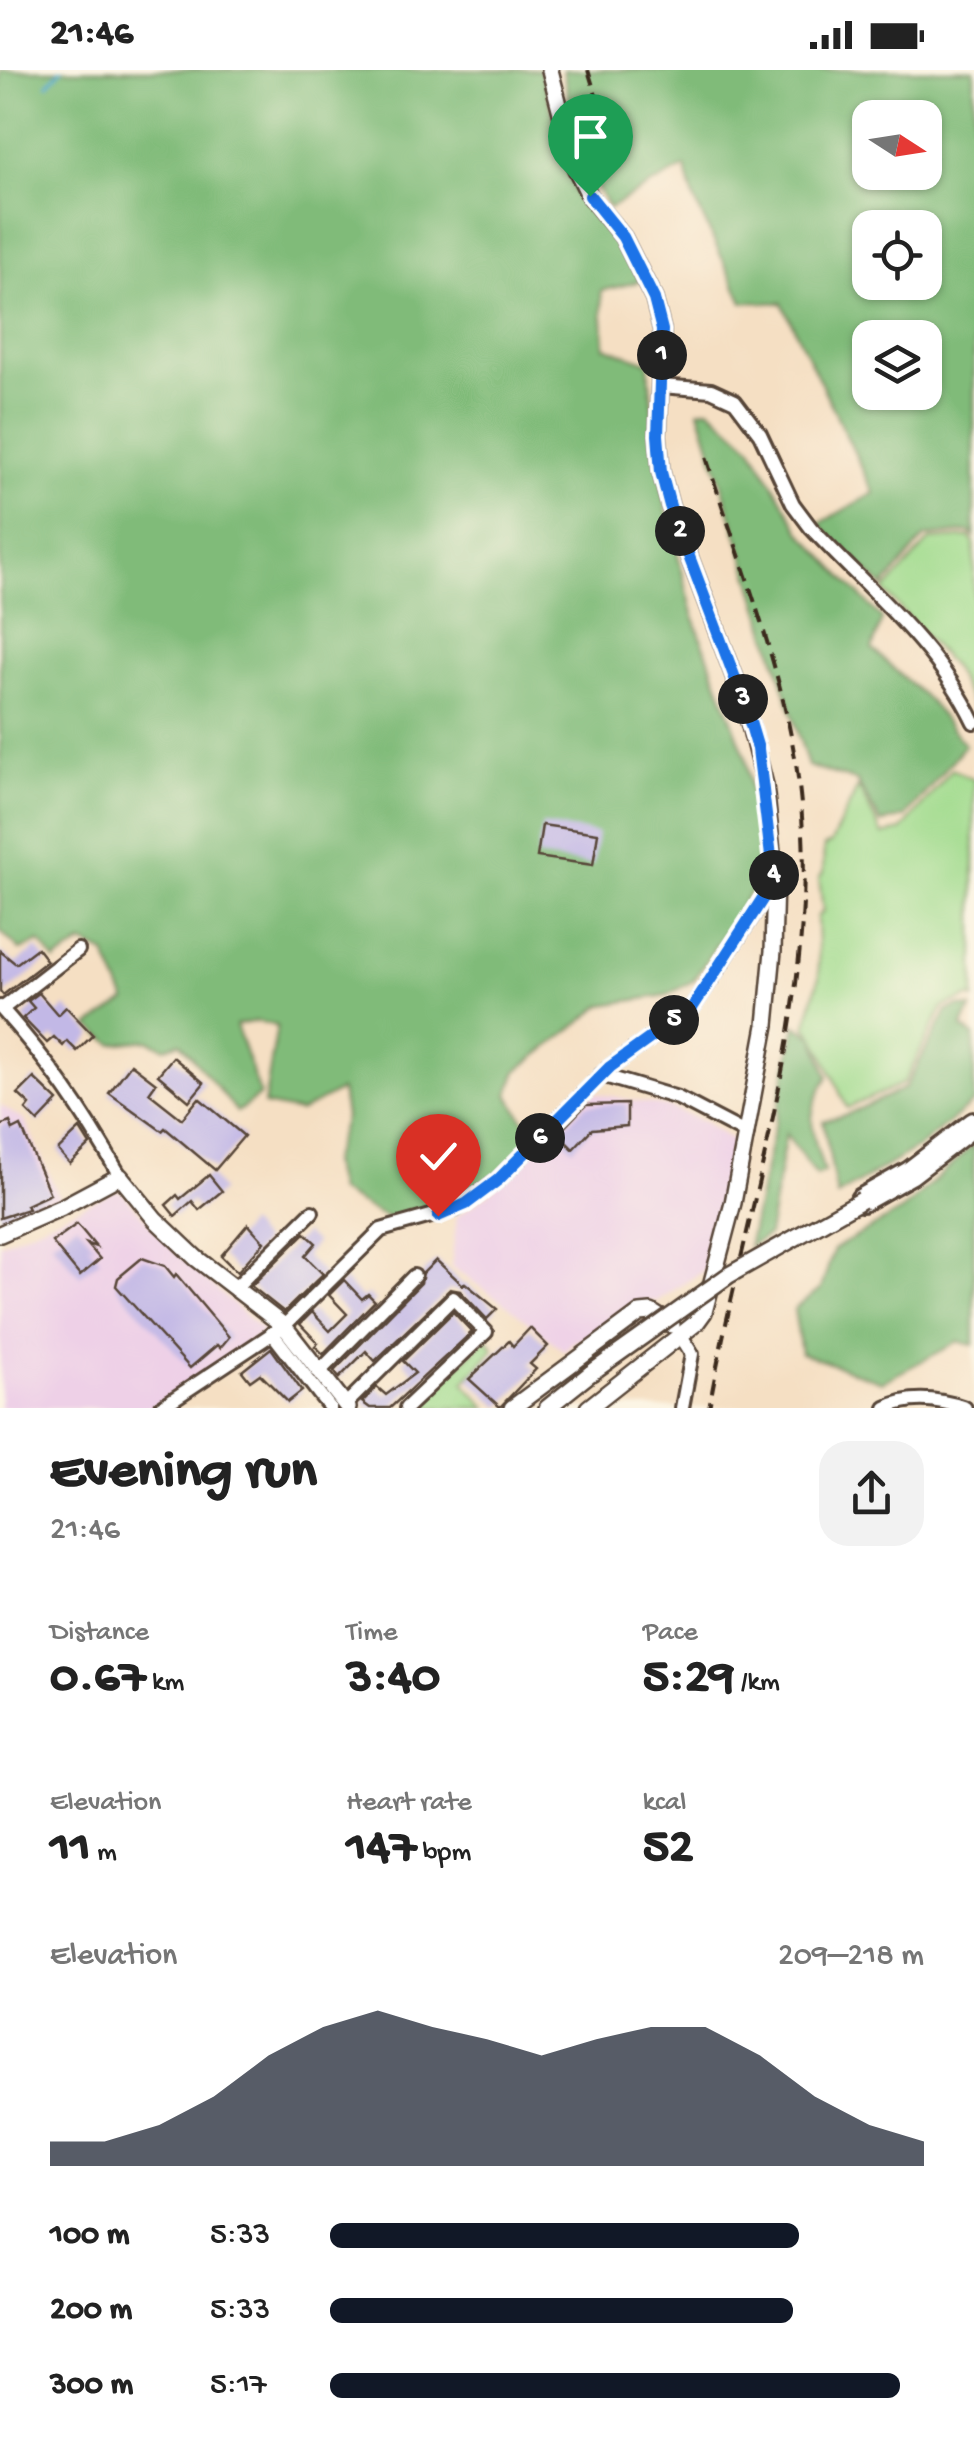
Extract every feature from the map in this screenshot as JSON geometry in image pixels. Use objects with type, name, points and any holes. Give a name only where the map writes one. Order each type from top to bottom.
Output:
[{"type":"highway","points":[[862,1200],[950,1146],[974,1124]]},
{"type":"street","points":[[550,70],[575,168],[590,196],[623,237],[654,299],[662,330],[658,435],[661,472],[758,749],[774,881],[774,951],[766,1025],[733,1204],[704,1312],[680,1336],[588,1408]]},
{"type":"street","points":[[660,386],[711,390],[735,401],[760,434],[793,504],[811,528],[939,662],[958,688],[974,722]]},
{"type":"street","points":[[160,1408],[278,1329],[381,1230],[456,1209],[498,1180],[602,1075],[692,1008],[752,908],[774,881]]},
{"type":"street","points":[[78,950],[2,1011],[44,1056],[82,1110],[120,1176],[155,1219],[320,1370],[341,1407]]},
{"type":"street","points":[[602,1075],[678,1098],[747,1134]]},
{"type":"street","points":[[0,1234],[120,1176]]},
{"type":"street","points":[[547,1408],[729,1275],[862,1200]]},
{"type":"street","points":[[234,1288],[312,1212]]},
{"type":"street","points":[[320,1370],[414,1276]]},
{"type":"street","points":[[341,1407],[454,1298],[486,1332],[406,1408]]},
{"type":"street","points":[[512,1408],[640,1313],[651,1312],[670,1322],[692,1354],[682,1408]]},
{"type":"street","points":[[278,1329],[341,1407]]},
{"type":"street","points":[[886,1408],[898,1402],[931,1398],[965,1408]]},
{"type":"shaded area","points":[[594,1093],[668,1107],[704,1122],[734,1142],[706,1269],[657,1301],[635,1303],[564,1351],[506,1304],[451,1267],[457,1216],[491,1192]]},
{"type":"shaded area","points":[[0,1105],[25,1121],[60,1199],[0,1227]]},
{"type":"shaded area","points":[[116,1191],[122,1192],[177,1254],[264,1332],[151,1408],[0,1408],[0,1244]]},
{"type":"green space","points":[[0,70],[540,70],[576,191],[599,222],[619,240],[641,281],[601,291],[605,347],[648,362],[668,517],[695,621],[746,758],[760,853],[751,891],[694,980],[667,995],[603,1005],[517,1071],[508,1095],[533,1134],[491,1179],[435,1213],[389,1218],[338,1192],[331,1162],[345,1117],[341,1090],[300,1112],[264,1105],[277,1026],[257,1021],[236,1025],[260,1095],[237,1112],[180,1042],[165,1048],[148,1040],[113,1044],[89,1026],[126,1001],[105,954],[83,943],[55,961],[40,942],[20,950],[0,931]]},
{"type":"green space","points":[[563,70],[974,70],[974,537],[969,532],[925,537],[883,587],[819,524],[874,493],[782,303],[743,302],[694,199],[685,167],[609,208],[581,161]]},
{"type":"green space","points":[[709,408],[751,446],[801,532],[882,619],[872,649],[929,701],[965,745],[905,817],[881,823],[857,781],[808,766],[699,410]]},
{"type":"green space","points":[[969,537],[974,543],[974,707],[951,665],[884,591],[930,540]]},
{"type":"green space","points":[[952,769],[974,780],[974,999],[969,997],[943,1007],[904,1083],[847,1108],[806,1027],[819,977],[817,917],[823,911],[819,878],[823,873],[824,846],[831,843],[858,787],[883,835],[902,830]]},
{"type":"green space","points":[[959,1006],[971,1008],[962,1028],[974,1036],[974,1102],[920,1146],[837,1196],[823,1121],[905,1088],[947,1011]]},
{"type":"green space","points":[[796,1025],[814,1037],[828,1077],[815,1103],[812,1124],[824,1172],[816,1176],[786,1134],[768,1235],[748,1247]]},
{"type":"green space","points":[[974,1144],[974,1345],[958,1342],[882,1382],[801,1353],[794,1309],[821,1289],[834,1249],[903,1210]]},
{"type":"green space","points":[[487,1338],[494,1349],[464,1382],[487,1408],[414,1408]]},
{"type":"building","points":[[542,825],[598,833],[593,865],[537,857]]},
{"type":"building","points":[[37,948],[47,961],[3,995],[0,951],[16,964]]},
{"type":"building","points":[[39,993],[58,1015],[66,1007],[93,1035],[77,1051],[67,1041],[63,1046],[54,1037],[47,1043],[23,1018],[34,1008],[28,1001]]},
{"type":"building","points":[[173,1057],[204,1083],[189,1101],[158,1075]]},
{"type":"building","points":[[131,1064],[156,1083],[149,1093],[182,1119],[199,1098],[244,1136],[215,1170],[165,1128],[162,1131],[109,1093]]},
{"type":"building","points":[[34,1078],[58,1101],[38,1122],[26,1110],[30,1105],[18,1094]]},
{"type":"building","points":[[627,1104],[627,1126],[592,1129],[573,1149],[558,1134],[586,1105]]},
{"type":"building","points":[[10,1122],[13,1130],[21,1126],[50,1194],[26,1205],[28,1209],[0,1218],[0,1126]]},
{"type":"building","points":[[80,1129],[90,1145],[70,1164],[58,1150]]},
{"type":"building","points":[[209,1175],[222,1191],[199,1210],[192,1201],[175,1216],[166,1205],[177,1195],[180,1199]]},
{"type":"building","points":[[77,1224],[96,1247],[87,1244],[100,1259],[80,1276],[52,1242]]},
{"type":"building","points":[[248,1224],[264,1242],[237,1272],[221,1256]]},
{"type":"building","points":[[305,1233],[316,1243],[305,1256],[323,1274],[284,1312],[251,1286]]},
{"type":"building","points":[[142,1258],[165,1266],[174,1277],[176,1274],[229,1337],[220,1348],[217,1345],[190,1368],[116,1286],[118,1278]]},
{"type":"building","points":[[436,1260],[497,1309],[487,1319],[460,1291],[450,1289],[375,1361],[366,1351],[339,1378],[334,1371],[421,1283],[423,1273]]},
{"type":"building","points":[[344,1280],[362,1299],[368,1294],[375,1301],[323,1354],[300,1324],[312,1312],[330,1331],[347,1314],[329,1295]]},
{"type":"building","points":[[453,1312],[472,1332],[390,1408],[370,1408],[362,1402],[377,1387],[386,1395],[415,1373],[403,1361]]},
{"type":"building","points":[[530,1328],[548,1346],[530,1364],[536,1369],[500,1407],[469,1379],[509,1341],[513,1346]]},
{"type":"building","points":[[271,1348],[302,1391],[288,1402],[260,1374],[250,1381],[242,1371]]},
{"type":"waterway","points":[[48,84],[61,70]]},
{"type":"railway","points":[[588,70],[597,99]]},
{"type":"railway","points":[[706,457],[782,697],[798,778],[804,856],[792,1015],[709,1408]]},
{"type":"route","points":[[438,1216],[466,1204],[498,1180],[610,1067],[692,1008],[774,881],[758,749],[661,472],[658,435],[662,330],[654,299],[623,237],[590,196]]}]
